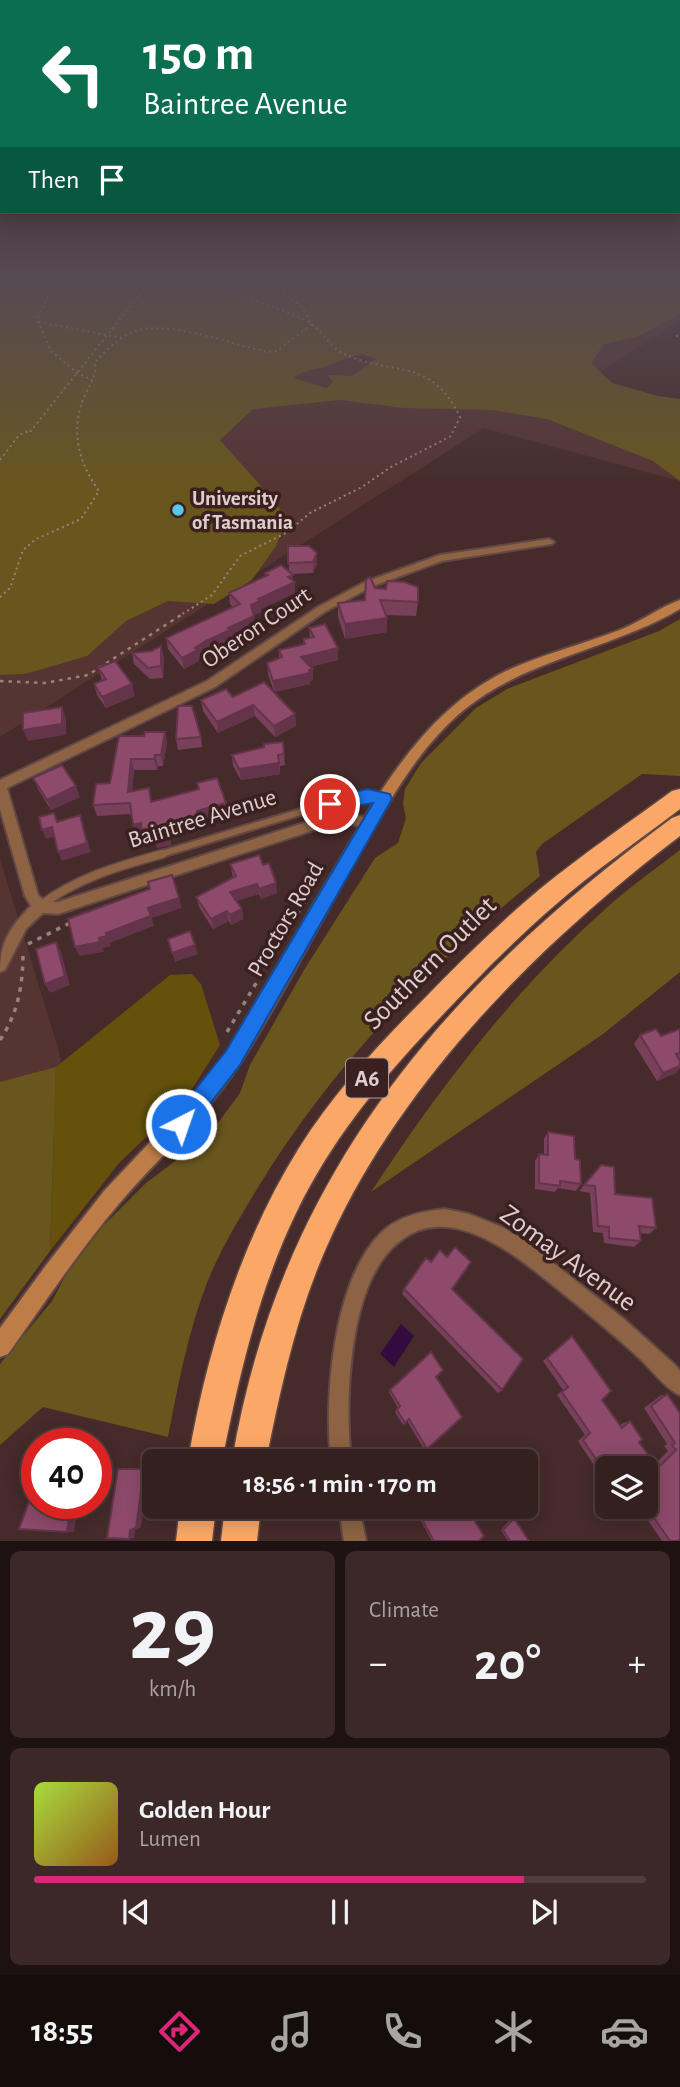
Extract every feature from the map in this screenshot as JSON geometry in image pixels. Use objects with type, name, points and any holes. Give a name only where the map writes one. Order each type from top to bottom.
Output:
[{"type":"highway","name":"Southern Outlet","points":[[208,1449],[225,1367],[255,1272],[292,1191],[332,1123],[400,1041],[507,933],[589,863],[680,797]]},
{"type":"highway","name":"A6","points":[[252,1449],[268,1371],[299,1274],[337,1194],[377,1129],[449,1036],[524,953],[567,912],[680,824]]},
{"type":"highway","points":[[194,1541],[197,1519]]},
{"type":"highway","points":[[239,1541],[242,1519]]},
{"type":"street","name":"Oberon Court","points":[[0,787],[211,684],[322,609],[369,584],[440,558],[549,542]]},
{"type":"street","name":"Proctors Road","points":[[0,1346],[78,1238],[113,1196],[191,1113],[219,1077],[384,799],[424,740],[475,694],[504,678],[630,629],[680,604]]},
{"type":"street","points":[[0,787],[32,896],[40,906],[21,925],[0,965]]},
{"type":"street","name":"Baintree Avenue","points":[[40,906],[58,908],[329,820],[352,819],[369,824]]},
{"type":"street","name":"Zomay Avenue","points":[[340,1449],[339,1383],[349,1319],[364,1270],[378,1249],[394,1233],[411,1222],[431,1216],[451,1217],[498,1234],[640,1343],[680,1385]]},
{"type":"street","points":[[351,1519],[355,1541]]},
{"type":"lane","name":"Baintree Avenue","points":[[40,906],[52,894],[79,882],[303,811],[356,797],[384,799]]},
{"type":"path","points":[[51,351],[77,373],[92,380]]},
{"type":"path","points":[[0,460],[19,435],[31,431],[95,351]]},
{"type":"path","points":[[0,597],[5,595],[14,581],[20,552],[33,539],[80,519],[99,491],[87,477],[79,453],[75,425],[92,380],[97,374],[95,362],[106,351]]},
{"type":"path","points":[[0,681],[27,684],[76,680],[88,675],[212,594],[240,556],[286,533],[310,513],[362,487],[391,467],[451,436],[460,417],[454,400],[442,386],[415,372],[342,354],[339,351]]},
{"type":"path","points":[[227,1034],[315,884]]},
{"type":"path","points":[[0,1041],[7,1031],[24,985],[23,946]]},
{"type":"shaded area","name":"University of Tasmania","points":[[0,351],[633,351],[585,381],[680,481],[484,428],[0,737]]},
{"type":"shaded area","points":[[0,351],[599,351],[591,363],[612,383],[658,396],[680,399],[680,481],[653,461],[547,419],[492,410],[404,408],[340,400],[253,409],[220,440],[287,519],[276,546],[252,580],[214,604],[168,601],[126,621],[87,656],[25,674],[0,675]],"holes":[[[362,354],[376,359],[352,376],[328,375],[333,382],[326,388],[294,378],[307,371]]]},
{"type":"shaded area","points":[[680,619],[680,776],[642,774],[542,844],[536,852],[540,876],[460,945],[422,982],[385,1020],[317,1101],[257,1189],[212,1271],[189,1340],[168,1437],[43,1407],[0,1445],[0,1364],[52,1301],[67,1273],[103,1226],[146,1183],[186,1153],[218,1123],[240,1093],[250,1065],[304,970],[375,858],[398,843],[406,818],[403,804],[405,789],[421,763],[476,708],[507,689],[659,631]]},
{"type":"shaded area","points":[[680,850],[680,972],[603,1034],[371,1192],[422,1117],[506,1010],[568,944],[610,905]]},
{"type":"shaded area","points":[[0,859],[58,1048],[78,1149],[0,1217]]},
{"type":"shaded area","points":[[192,974],[201,984],[220,1045],[185,1100],[119,1163],[50,1251],[56,1067],[170,975]]},
{"type":"shaded area","points":[[56,1067],[50,1251],[0,1319],[0,1082]]},
{"type":"shaded area","points":[[401,1324],[414,1336],[394,1367],[380,1354]]},
{"type":"building","points":[[288,546],[309,546],[317,553],[313,562],[288,563]]},
{"type":"building","points":[[281,565],[293,575],[288,577],[295,582],[258,599],[260,601],[251,605],[254,616],[204,642],[195,648],[198,650],[182,658],[166,638],[240,604],[229,593],[268,575],[265,573]]},
{"type":"building","points":[[370,577],[375,588],[386,589],[387,581],[404,582],[418,587],[418,602],[380,600],[387,618],[345,624],[338,603],[365,600],[366,579]]},
{"type":"building","points":[[325,624],[338,648],[301,657],[313,669],[309,670],[310,673],[273,681],[267,663],[282,657],[279,650],[305,644],[303,639],[314,637],[309,628]]},
{"type":"building","points":[[161,646],[161,666],[148,668],[132,653],[151,651]]},
{"type":"building","points":[[115,661],[132,684],[102,697],[94,684],[106,679],[98,668]]},
{"type":"building","points":[[264,682],[295,714],[274,726],[253,705],[217,722],[201,700],[226,689],[233,697]]},
{"type":"building","points":[[178,706],[192,706],[201,737],[176,739]]},
{"type":"building","points":[[62,707],[62,724],[23,730],[23,713]]},
{"type":"building","points":[[145,732],[165,732],[161,755],[155,755],[154,759],[131,759],[128,792],[149,788],[151,802],[199,789],[197,783],[217,778],[226,803],[197,811],[198,816],[167,825],[169,834],[154,837],[153,829],[142,831],[141,823],[133,825],[130,803],[93,805],[96,784],[110,783],[119,736],[144,736]]},
{"type":"building","points":[[283,742],[284,754],[278,755],[279,763],[239,769],[232,755],[264,747],[264,744]]},
{"type":"building","points":[[62,765],[76,786],[47,800],[33,778]]},
{"type":"building","points":[[54,813],[57,822],[80,815],[87,843],[58,852],[52,827],[42,830],[39,817]]},
{"type":"building","points":[[259,855],[263,865],[269,863],[276,883],[259,889],[257,884],[230,892],[242,909],[230,915],[227,911],[211,919],[196,897],[236,876],[230,864]]},
{"type":"building","points":[[172,875],[179,898],[148,908],[151,916],[106,933],[107,936],[99,938],[100,942],[75,947],[68,919],[150,889],[148,882]]},
{"type":"building","points":[[190,931],[195,945],[172,953],[168,939]]},
{"type":"building","points":[[56,942],[65,976],[45,984],[36,949]]},
{"type":"building","points":[[656,1029],[661,1036],[680,1029],[680,1053],[676,1054],[680,1066],[663,1073],[640,1035]]},
{"type":"building","points":[[548,1132],[574,1136],[575,1159],[580,1160],[581,1184],[560,1181],[560,1186],[539,1183],[539,1154],[548,1155]]},
{"type":"building","points":[[601,1165],[614,1167],[615,1194],[652,1198],[656,1228],[639,1226],[641,1241],[609,1238],[609,1227],[598,1226],[595,1186],[584,1185]]},
{"type":"building","points":[[455,1247],[471,1262],[452,1289],[523,1359],[502,1390],[404,1289],[426,1258],[431,1262],[440,1250],[447,1257]]},
{"type":"building","points":[[572,1336],[611,1391],[602,1400],[622,1428],[630,1421],[642,1439],[639,1442],[649,1456],[595,1458],[583,1440],[590,1433],[562,1392],[568,1387],[547,1358]]},
{"type":"building","points":[[431,1352],[443,1370],[436,1377],[462,1417],[427,1449],[409,1419],[405,1423],[397,1410],[400,1406],[390,1390]]},
{"type":"building","points":[[667,1394],[680,1413],[680,1539],[670,1541],[655,1519],[658,1519],[658,1468],[676,1450],[672,1445],[675,1443],[651,1406]]},
{"type":"building","points":[[118,1469],[142,1469],[136,1528],[130,1530],[129,1539],[107,1538]]},
{"type":"building","points":[[23,1519],[69,1519],[67,1532],[19,1529]]},
{"type":"building","points":[[422,1519],[473,1519],[484,1536],[479,1541],[434,1541]]},
{"type":"building","points":[[515,1519],[529,1541],[510,1541],[503,1530]]},
{"type":"place","name":"University of Tasmania","points":[[178,510]]},
{"type":"route","points":[[181,1124],[206,1096],[233,1058],[384,799],[356,797],[330,804]]}]
